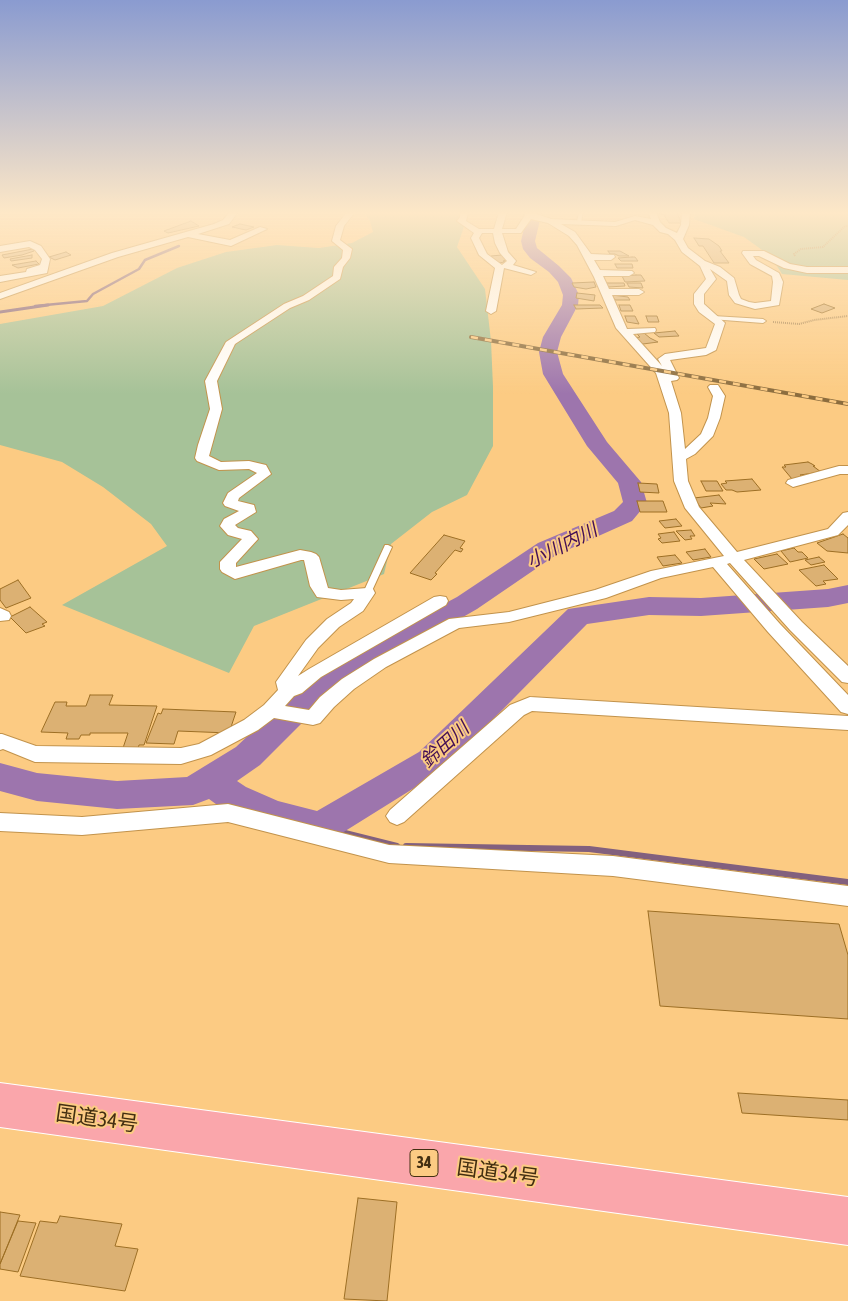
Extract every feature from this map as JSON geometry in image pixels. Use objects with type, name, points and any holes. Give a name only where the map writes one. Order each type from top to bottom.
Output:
[{"type":"highway","name":"国道34号","points":[[0,1105],[848,1221]]},
{"type":"street","points":[[12,278],[13,275],[22,273]]},
{"type":"street","points":[[0,279],[36,273]]},
{"type":"street","points":[[0,296],[65,273]]},
{"type":"street","points":[[338,273],[337,277],[306,298],[287,306],[231,342],[218,363],[211,381],[216,409],[204,445],[202,458],[219,466],[249,465],[261,468],[264,474],[233,496],[230,503],[238,507],[249,508],[250,512],[229,522],[227,526],[233,532],[246,534],[250,540],[228,562],[228,569],[234,574],[300,555],[311,558],[318,586],[323,593],[368,593]]},
{"type":"street","points":[[491,311],[501,273]]},
{"type":"street","points":[[629,273],[597,273],[606,292],[614,303],[621,328],[646,349],[667,385],[675,413],[681,482],[692,508],[731,563],[848,677]]},
{"type":"street","points":[[667,385],[674,380],[664,359],[669,356],[711,350],[720,323],[703,310],[699,304],[699,294],[711,279],[707,273]]},
{"type":"street","points":[[722,273],[731,280],[734,295],[738,301],[755,306],[769,306],[776,303],[778,282],[776,275],[772,273]]},
{"type":"street","points":[[606,292],[639,292]]},
{"type":"street","points":[[624,332],[651,330]]},
{"type":"street","points":[[679,457],[690,451],[707,436],[714,418],[719,396],[714,387]]},
{"type":"street","points":[[794,483],[839,470],[848,470]]},
{"type":"street","points":[[272,710],[313,718],[327,702],[348,684],[380,663],[454,621],[509,617],[600,594],[657,574],[731,563],[834,532],[848,516]]},
{"type":"street","points":[[731,563],[740,590],[848,707]]},
{"type":"street","points":[[287,692],[286,682],[312,644],[333,623],[357,607],[368,593]]},
{"type":"street","points":[[1,742],[35,754],[181,756],[204,750],[250,725],[272,710],[287,692],[296,688],[315,672],[440,595],[454,621]]},
{"type":"street","points":[[397,816],[517,710],[530,704],[848,723]]},
{"type":"street","points":[[0,822],[82,826],[228,814],[389,854],[613,866],[848,896]]},
{"type":"lane","points":[[713,318],[763,321]]},
{"type":"lane","points":[[368,593],[388,548]]},
{"type":"path","points":[[763,321],[799,324],[814,320],[848,316]]},
{"type":"green space","points":[[168,273],[474,273],[485,289],[491,341],[493,446],[467,495],[432,512],[391,544],[384,574],[254,626],[229,673],[62,605],[167,546],[151,524],[103,487],[62,462],[0,445],[0,324],[103,306]]},
{"type":"green space","points":[[781,273],[848,273],[848,280]]},
{"type":"building","points":[[641,275],[645,281],[625,282],[622,276]]},
{"type":"building","points":[[594,282],[596,287],[586,289],[574,287],[572,283]]},
{"type":"building","points":[[606,283],[624,283],[625,286],[608,287]]},
{"type":"building","points":[[627,283],[641,283],[643,288],[629,287]]},
{"type":"building","points":[[577,293],[595,295],[594,301],[576,298]]},
{"type":"building","points":[[612,295],[628,297],[630,300],[615,300]]},
{"type":"building","points":[[824,304],[835,308],[822,313],[811,309]]},
{"type":"building","points":[[574,305],[600,305],[603,308],[576,309]]},
{"type":"building","points":[[619,305],[630,305],[633,311],[621,311]]},
{"type":"building","points":[[625,316],[635,316],[639,324],[627,322]]},
{"type":"building","points":[[646,316],[657,316],[659,322],[648,322]]},
{"type":"building","points":[[675,331],[679,336],[659,337],[654,333]]},
{"type":"building","points":[[644,333],[658,342],[643,344],[634,338],[640,337],[637,334]]},
{"type":"building","points":[[808,462],[821,472],[800,475],[803,477],[792,479],[782,467],[786,467],[784,465]]},
{"type":"building","points":[[752,479],[761,490],[737,492],[726,490],[721,484],[727,483],[725,481]]},
{"type":"building","points":[[701,481],[717,481],[723,491],[706,491]]},
{"type":"building","points":[[638,483],[657,484],[659,493],[640,492]]},
{"type":"building","points":[[719,495],[726,504],[710,503],[713,506],[701,508],[694,498]]},
{"type":"building","points":[[637,501],[663,501],[667,512],[640,512]]},
{"type":"building","points":[[676,519],[682,526],[665,528],[659,521]]},
{"type":"building","points":[[691,530],[695,536],[690,536],[692,539],[685,540],[676,531]]},
{"type":"building","points":[[674,532],[680,541],[662,543],[658,539],[661,538],[658,534]]},
{"type":"building","points":[[843,534],[848,538],[848,553],[827,551],[817,543]]},
{"type":"building","points":[[444,535],[465,541],[460,548],[463,549],[461,552],[455,550],[431,580],[410,573]]},
{"type":"building","points":[[794,548],[808,558],[790,562],[781,551]]},
{"type":"building","points":[[705,549],[711,557],[693,560],[686,552]]},
{"type":"building","points":[[777,554],[788,564],[764,569],[754,559]]},
{"type":"building","points":[[675,555],[682,563],[663,566],[657,557]]},
{"type":"building","points":[[819,557],[825,562],[811,565],[805,560]]},
{"type":"building","points":[[824,565],[838,579],[823,581],[826,584],[816,586],[799,570]]},
{"type":"building","points":[[18,580],[31,598],[6,608],[0,600],[0,589]]},
{"type":"building","points":[[30,607],[47,622],[42,624],[45,626],[26,633],[10,617]]},
{"type":"building","points":[[90,695],[113,695],[109,705],[157,706],[144,745],[139,745],[137,752],[122,751],[128,733],[90,733],[90,735],[81,735],[79,739],[66,739],[68,733],[41,732],[55,702],[67,702],[66,706],[86,706]]},
{"type":"building","points":[[163,709],[236,712],[229,733],[178,731],[174,744],[146,743],[158,713],[161,714]]},
{"type":"building","points":[[648,911],[839,924],[848,955],[848,1019],[660,1006]]},
{"type":"building","points":[[738,1093],[848,1100],[848,1120],[742,1113]]},
{"type":"building","points":[[358,1198],[397,1202],[387,1301],[344,1299]]},
{"type":"building","points":[[0,1212],[20,1215],[0,1264]]},
{"type":"building","points":[[60,1216],[122,1224],[115,1246],[138,1249],[125,1291],[20,1276],[40,1221],[57,1223]]},
{"type":"building","points":[[18,1221],[36,1223],[18,1272],[0,1269],[0,1264]]},
{"type":"waterway","points":[[35,306],[87,301],[93,294],[132,273]]},
{"type":"waterway","name":"小川内川","points":[[210,780],[248,756],[315,691],[342,672],[467,603],[547,549],[623,516],[635,503],[629,482],[598,446],[553,374],[548,352],[552,337],[570,305],[571,295],[565,281],[557,273]]},
{"type":"waterway","points":[[0,312],[48,305]]},
{"type":"waterway","name":"鈴田川","points":[[210,780],[233,797],[272,814],[321,827],[431,761],[578,616],[649,606],[701,607],[828,598],[848,594]]},
{"type":"waterway","name":"鈴田川","points":[[0,777],[37,787],[117,795],[193,791],[210,780]]},
{"type":"waterway","points":[[321,827],[397,846]]},
{"type":"waterway","points":[[406,846],[589,849],[848,882]]},
{"type":"railway","points":[[471,337],[848,404]]}]
